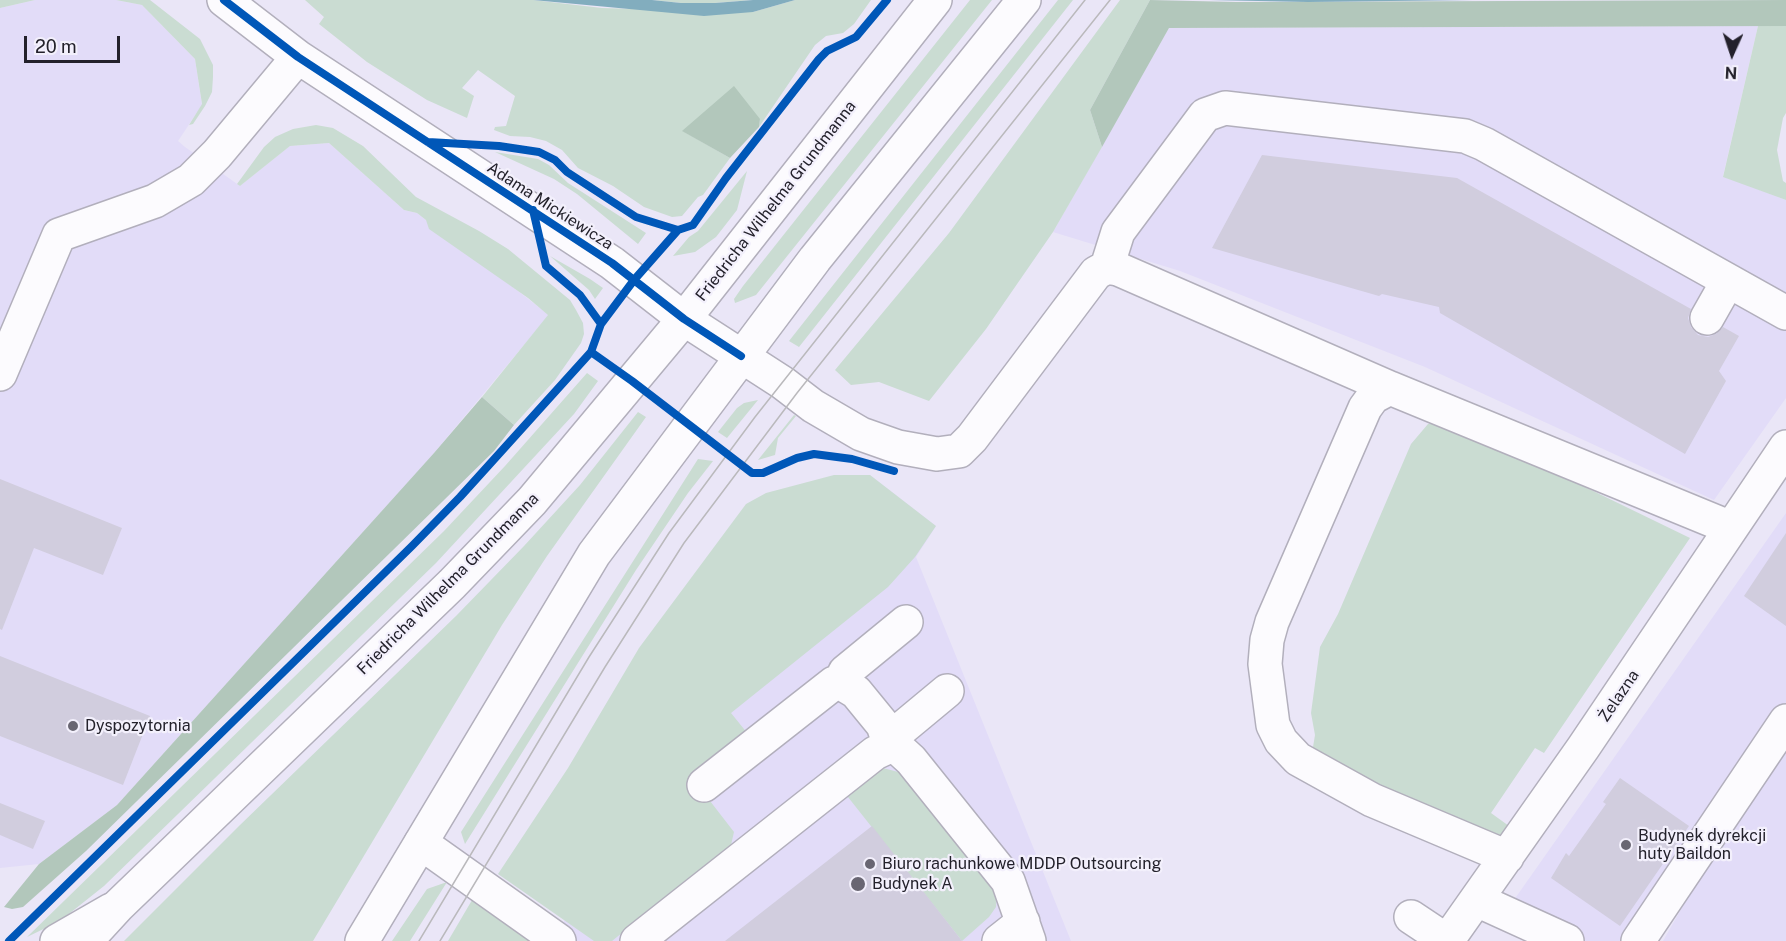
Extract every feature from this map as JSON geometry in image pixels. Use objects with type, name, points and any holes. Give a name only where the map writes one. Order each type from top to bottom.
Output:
[{"type":"main road","name":"Friedricha Wilhelma Grundmanna","points":[[86,941],[118,906],[452,584],[531,501],[684,319],[935,0]]},
{"type":"main road","name":"Adama Mickiewicza","points":[[230,4],[298,57],[612,263],[684,319],[783,382],[813,406],[861,434],[918,452],[937,454],[959,450],[972,438],[1096,273],[1107,267]]},
{"type":"main road","points":[[362,941],[594,554],[815,259],[1019,6]]},
{"type":"main road","points":[[0,374],[59,235],[155,201],[190,180],[217,154],[298,57]]},
{"type":"main road","points":[[1731,528],[1389,388],[1118,269],[1107,267],[1118,232],[1205,115],[1225,108],[1465,136],[1484,144],[1786,313]]},
{"type":"main road","points":[[1707,318],[1728,280]]},
{"type":"main road","points":[[1389,388],[1373,397],[1365,408],[1272,622],[1267,640],[1265,664],[1273,725],[1281,741],[1298,759],[1372,800],[1507,857]]},
{"type":"main road","name":"Żelazna","points":[[1447,941],[1583,748],[1786,447]]},
{"type":"main road","points":[[841,683],[845,672],[906,622]]},
{"type":"main road","points":[[704,785],[834,683],[841,683],[856,692],[883,725],[890,746],[900,750],[911,760],[1008,880],[1017,935]]},
{"type":"main road","points":[[637,941],[875,753],[890,746],[900,730],[947,691]]},
{"type":"main road","points":[[1638,941],[1786,721]]},
{"type":"main road","points":[[421,843],[559,941]]},
{"type":"main road","points":[[1477,900],[1567,941]]},
{"type":"main road","points":[[57,941],[118,906]]},
{"type":"main road","points":[[1411,917],[1447,941]]},
{"type":"shaded area","points":[[35,0],[116,0],[142,5],[195,59],[202,105],[178,141],[185,147],[240,186],[290,146],[329,143],[404,210],[417,213],[549,315],[434,453],[117,805],[39,864],[0,868],[0,8]]},
{"type":"shaded area","points":[[1758,26],[1723,176],[1786,200],[1786,398],[1714,500],[1425,367],[1180,271],[1053,232],[1169,28]]},
{"type":"shaded area","points":[[870,475],[936,526],[916,557],[1071,941],[552,941],[617,834]]},
{"type":"shaded area","points":[[1786,513],[1786,702],[1627,941],[1586,941],[1509,907]]},
{"type":"shaded area","points":[[1786,746],[1786,941],[1663,941],[1709,860]]},
{"type":"green space","points":[[0,0],[35,0],[0,8]]},
{"type":"green space","points":[[116,0],[150,0],[200,39],[213,65],[212,92],[193,124],[189,125],[202,104],[195,59],[142,5]]},
{"type":"green space","points":[[305,0],[533,0],[602,8],[753,12],[795,0],[871,0],[854,24],[843,33],[826,36],[815,45],[759,127],[760,119],[683,131],[730,158],[703,195],[698,197],[682,216],[672,217],[644,207],[613,186],[578,168],[562,150],[546,141],[510,136],[494,130],[495,127],[506,126],[515,96],[478,70],[462,88],[474,96],[467,118],[427,100],[367,62],[319,24],[324,17]]},
{"type":"green space","points":[[652,0],[753,0],[681,3]]},
{"type":"green space","points":[[970,0],[992,0],[756,295],[735,303],[734,299],[743,286]]},
{"type":"green space","points":[[1058,0],[1073,0],[799,347],[789,341]]},
{"type":"green space","points":[[1120,0],[1150,0],[1090,110],[1102,147],[1053,232],[986,329],[929,401],[879,382],[851,385],[835,370],[949,233]]},
{"type":"green space","points":[[1150,0],[1236,2],[1786,0],[1786,26],[1169,28],[1102,147],[1090,110]]},
{"type":"green space","points":[[1758,26],[1786,26],[1786,113],[1777,150],[1783,181],[1786,183],[1786,200],[1723,177]]},
{"type":"green space","points":[[734,86],[760,119],[759,127],[730,158],[682,131]]},
{"type":"green space","points":[[316,125],[333,128],[363,146],[416,197],[508,249],[570,300],[583,323],[584,334],[581,343],[555,380],[514,425],[482,397],[548,315],[528,298],[429,229],[426,220],[417,213],[404,210],[329,143],[290,146],[240,186],[237,184],[264,147],[275,137],[293,129]]},
{"type":"green space","points":[[495,152],[538,159],[549,165],[568,183],[646,233],[638,244],[577,194],[554,179]]},
{"type":"green space","points":[[747,171],[737,210],[716,237],[695,252],[673,256],[689,237],[698,231]]},
{"type":"green space","points":[[550,256],[603,288],[595,299],[589,290]]},
{"type":"green space","points":[[587,373],[598,381],[574,414],[436,563],[104,886],[60,921],[27,937],[444,531]]},
{"type":"green space","points":[[482,397],[514,425],[494,451],[86,851],[23,907],[12,909],[4,907],[39,864],[117,805]]},
{"type":"green space","points":[[758,400],[727,438],[718,432],[737,408],[744,403]]},
{"type":"green space","points":[[638,412],[646,417],[547,556],[502,625],[313,941],[124,941],[456,616],[580,485]]},
{"type":"green space","points":[[794,415],[796,416],[778,438],[775,455],[758,460]]},
{"type":"green space","points":[[1447,420],[1690,538],[1544,753],[1535,748],[1491,813],[1509,826],[1496,843],[1312,753],[1315,735],[1311,713],[1320,647],[1338,614],[1411,444],[1428,424]]},
{"type":"green space","points":[[698,459],[713,461],[688,493],[636,570],[465,844],[461,832]]},
{"type":"green space","points":[[834,475],[870,475],[936,526],[915,557],[888,587],[731,713],[748,734],[693,779],[734,832],[731,845],[612,941],[594,941],[498,874],[568,768],[639,648],[746,504],[766,493]]},
{"type":"green space","points":[[883,768],[902,773],[997,893],[996,907],[989,917],[962,941],[844,792]]},
{"type":"green space","points":[[447,882],[410,941],[392,941],[427,889]]},
{"type":"green space","points":[[475,895],[538,941],[448,941]]},
{"type":"water","points":[[533,0],[652,0],[715,3],[795,0],[753,12],[704,16]]},
{"type":"water","points":[[1209,0],[1473,0],[1308,2]]},
{"type":"building","points":[[1262,155],[1457,178],[1691,309],[1688,318],[1691,327],[1698,335],[1708,337],[1716,334],[1723,327],[1739,336],[1719,371],[1726,381],[1685,454],[1440,313],[1439,307],[1382,294],[1379,296],[1212,248]]},
{"type":"building","points":[[0,479],[122,528],[103,575],[34,548],[2,630],[0,629]]},
{"type":"building","points":[[1786,533],[1786,626],[1744,596]]},
{"type":"building","name":"Dyspozytornia","points":[[0,656],[150,716],[123,785],[0,736]]},
{"type":"building","name":"Budynek dyrekcji huty Baildon","points":[[1620,778],[1689,826],[1620,926],[1551,878],[1566,853],[1569,856],[1606,804],[1603,802]]},
{"type":"building","points":[[0,803],[45,821],[33,849],[0,835]]},
{"type":"building","name":"Budynek A","points":[[872,826],[962,941],[725,941]]},
{"type":"tram line","points":[[419,941],[589,657],[669,533],[755,417],[1085,0]]},
{"type":"tram line","points":[[440,941],[605,667],[684,543],[797,393],[1110,0]]},
{"type":"cycle path","points":[[224,0],[298,57],[612,263],[684,319],[741,356]]},
{"type":"cycle path","points":[[9,941],[460,497],[591,352],[601,324],[634,280],[678,230],[693,225],[726,178],[819,59],[827,51],[856,37],[887,0]]},
{"type":"cycle path","points":[[428,142],[499,146],[539,152],[555,160],[567,172],[636,217],[678,230]]},
{"type":"cycle path","points":[[533,210],[546,266],[580,295],[601,324]]},
{"type":"cycle path","points":[[591,352],[752,473],[763,473],[797,458],[814,454],[852,459],[894,471]]},
{"type":"place","name":"Dyspozytornia","points":[[73,726]]},
{"type":"place","name":"Budynek dyrekcji huty Baildon","points":[[1626,845]]},
{"type":"place","name":"Biuro rachunkowe MDDP Outsourcing","points":[[870,864]]},
{"type":"place","name":"Budynek A","points":[[858,884]]}]
